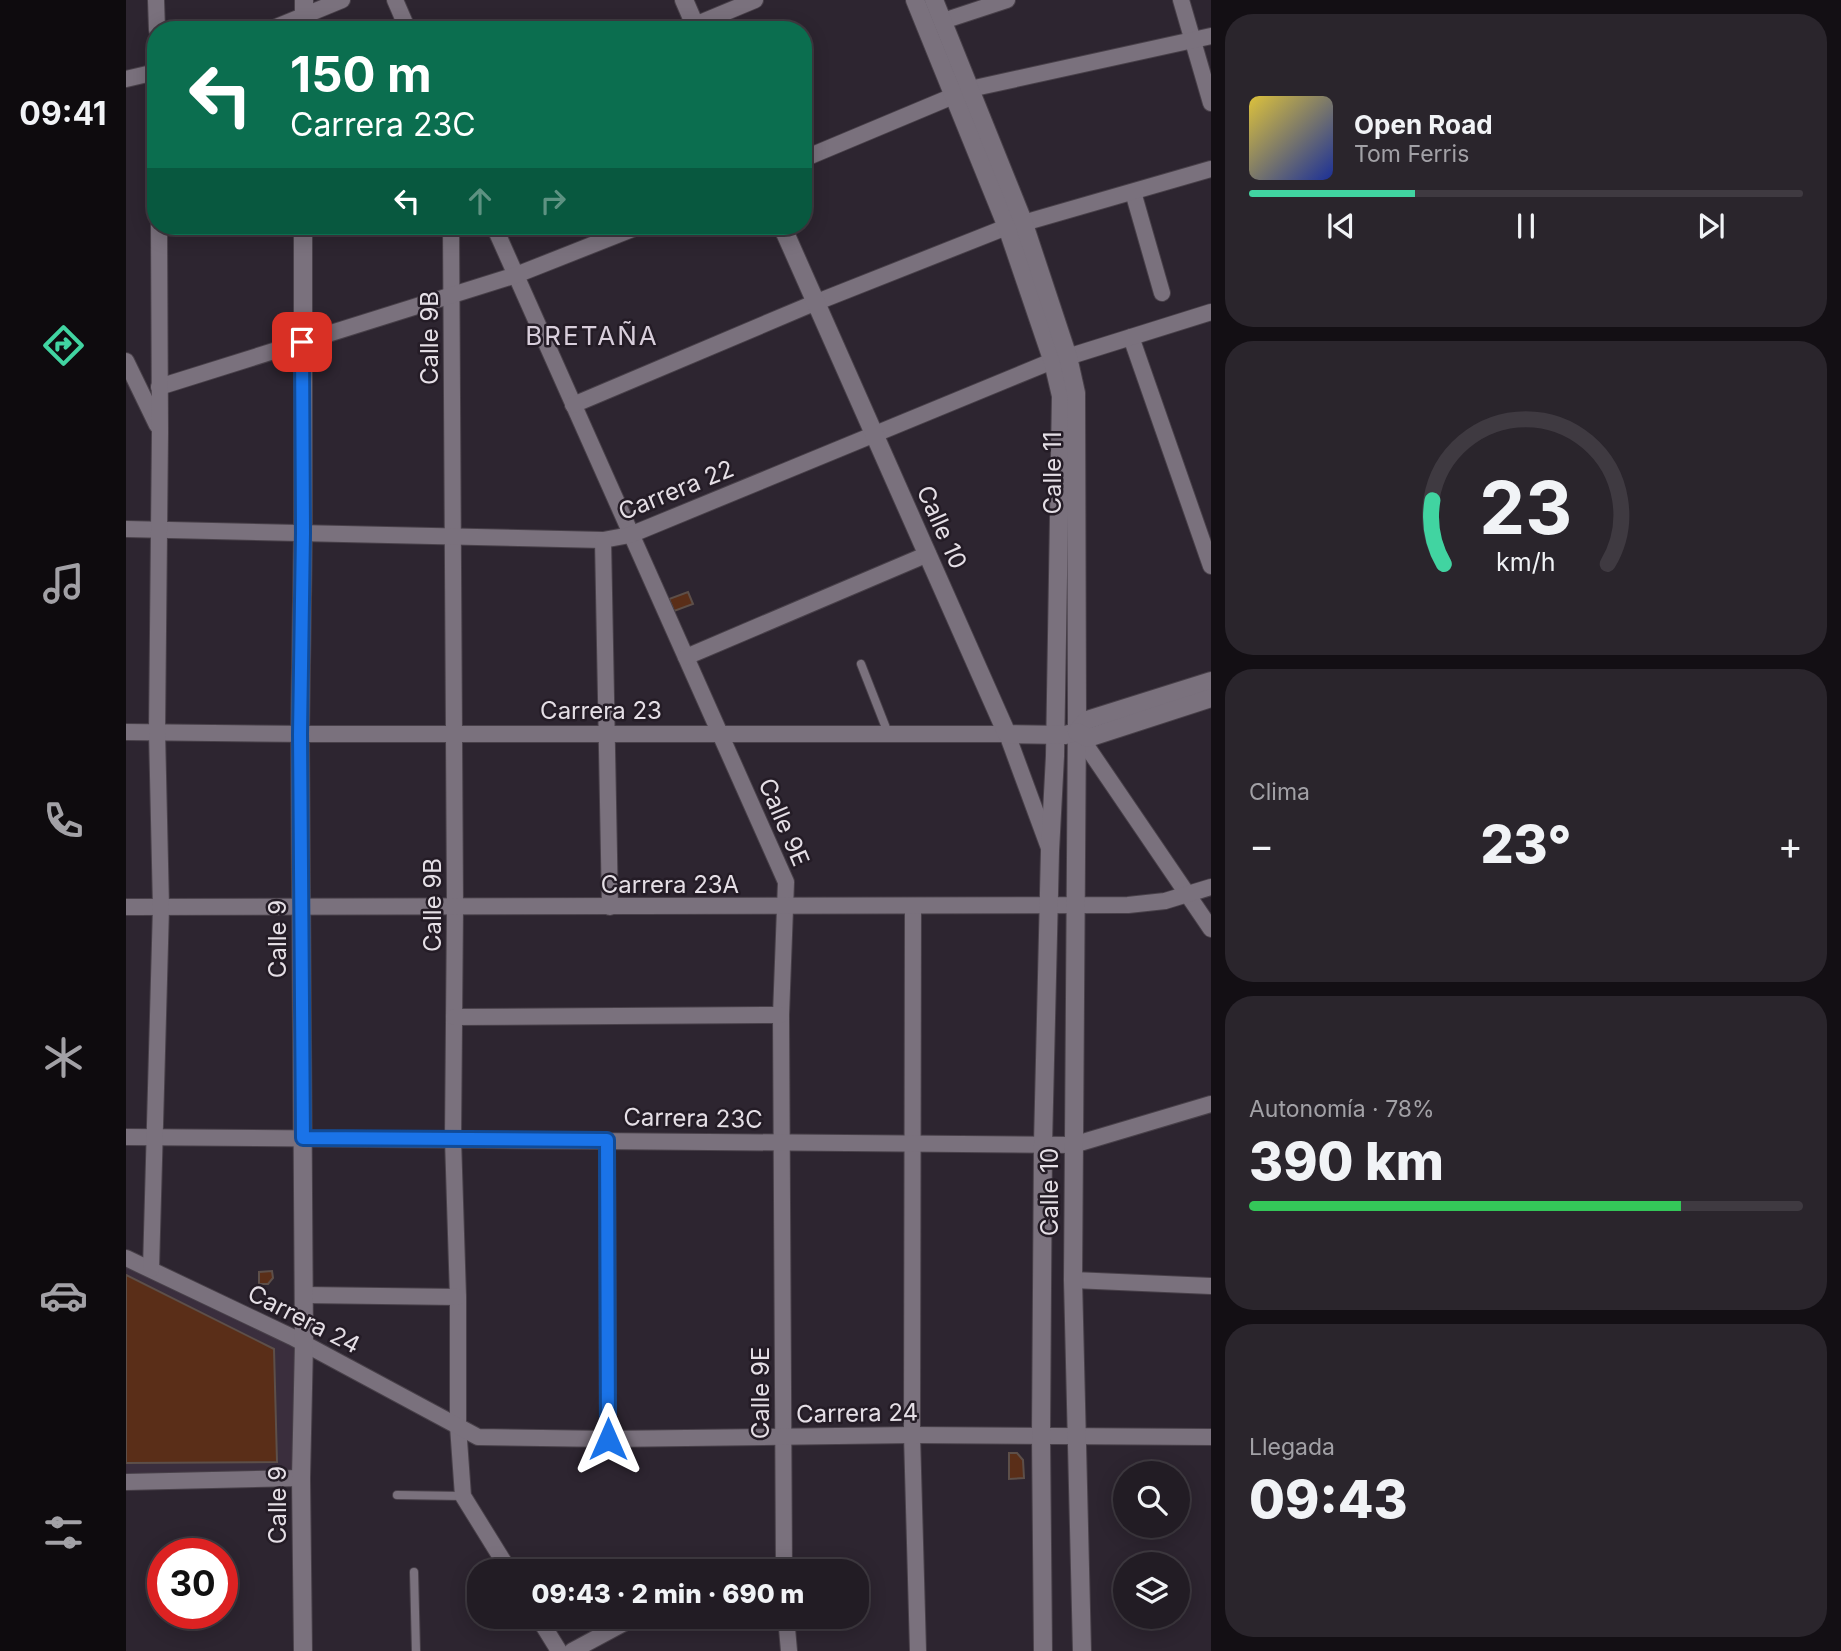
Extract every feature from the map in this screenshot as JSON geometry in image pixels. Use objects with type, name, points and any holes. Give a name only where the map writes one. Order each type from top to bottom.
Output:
[{"type":"street","points":[[156,0],[157,21]]},
{"type":"street","points":[[304,16],[342,0]]},
{"type":"street","points":[[395,0],[404,21]]},
{"type":"street","points":[[684,0],[689,21]]},
{"type":"street","points":[[707,21],[755,0]]},
{"type":"street","name":"Calle 11","points":[[915,0],[963,92]]},
{"type":"street","name":"Calle 11","points":[[934,0],[943,20],[963,92],[1015,224],[1060,359],[1076,393],[1077,732]]},
{"type":"street","points":[[943,20],[1007,0]]},
{"type":"street","points":[[1181,0],[1211,103]]},
{"type":"street","points":[[812,155],[963,92],[1211,36]]},
{"type":"street","points":[[126,79],[147,74]]},
{"type":"street","points":[[573,405],[817,302],[1015,224],[1211,169]]},
{"type":"street","points":[[1133,192],[1162,293]]},
{"type":"street","points":[[151,1269],[161,907],[157,733],[159,235]]},
{"type":"street","name":"Calle 9","points":[[303,235],[300,734],[303,1651]]},
{"type":"street","name":"Calle 9B","points":[[451,235],[455,907],[453,1139],[458,1297],[458,1426],[463,1496],[502,1559]]},
{"type":"street","name":"Calle 9E","points":[[498,235],[786,882],[781,1015],[784,1559]]},
{"type":"street","points":[[159,387],[516,275],[617,235]]},
{"type":"street","name":"Calle 10","points":[[786,235],[1007,734],[1050,851]]},
{"type":"street","name":"Carrera 22","points":[[126,530],[603,540],[631,535],[873,433],[1060,359],[1211,312]]},
{"type":"street","points":[[1131,337],[1211,566]]},
{"type":"street","name":"Calle 11","points":[[1055,736],[1060,359]]},
{"type":"street","points":[[126,361],[160,432]]},
{"type":"street","points":[[603,540],[610,907]]},
{"type":"street","points":[[686,657],[928,554]]},
{"type":"street","name":"Carrera 23","points":[[1077,732],[1087,720],[1211,681]]},
{"type":"street","name":"Carrera 23","points":[[126,732],[1055,736],[1077,732],[1088,738],[1211,698]]},
{"type":"street","points":[[1077,732],[1211,929]]},
{"type":"street","name":"Calle 10","points":[[1077,732],[1073,1280],[1082,1651]]},
{"type":"street","name":"Calle 10","points":[[1043,1651],[1043,1144],[1055,736]]},
{"type":"street","name":"Carrera 23A","points":[[126,907],[1050,906],[1147,904],[1211,887]]},
{"type":"street","points":[[914,906],[912,1435],[918,1651]]},
{"type":"street","points":[[454,1017],[781,1015]]},
{"type":"street","name":"Carrera 23C","points":[[126,1137],[1073,1145],[1082,1140],[1211,1104]]},
{"type":"street","points":[[607,1140],[608,1439]]},
{"type":"street","name":"Carrera 24","points":[[126,1258],[304,1343],[478,1437],[1211,1437]]},
{"type":"street","points":[[1073,1280],[1211,1286]]},
{"type":"street","points":[[303,1295],[458,1297]]},
{"type":"street","points":[[126,1482],[301,1478]]},
{"type":"street","points":[[545,1629],[559,1651]]},
{"type":"street","points":[[577,1649],[613,1629]]},
{"type":"street","points":[[787,1629],[789,1651]]},
{"type":"lane","points":[[862,664],[888,734]]},
{"type":"lane","points":[[397,1495],[463,1496]]},
{"type":"lane","points":[[414,1572],[416,1651]]},
{"type":"shaded area","points":[[126,1258],[304,1343],[301,1478],[126,1482]]},
{"type":"building","points":[[688,592],[693,604],[674,611],[669,599]]},
{"type":"building","points":[[272,1271],[273,1278],[268,1284],[259,1284],[259,1272]]},
{"type":"building","points":[[126,1275],[274,1349],[277,1462],[126,1463]]},
{"type":"building","points":[[1009,1453],[1017,1453],[1023,1460],[1024,1478],[1009,1479]]},
{"type":"district","name":"BRETAÑA","points":[[592,335]]},
{"type":"route","points":[[302,342],[300,734],[303,1138],[607,1140],[608,1439]]}]
